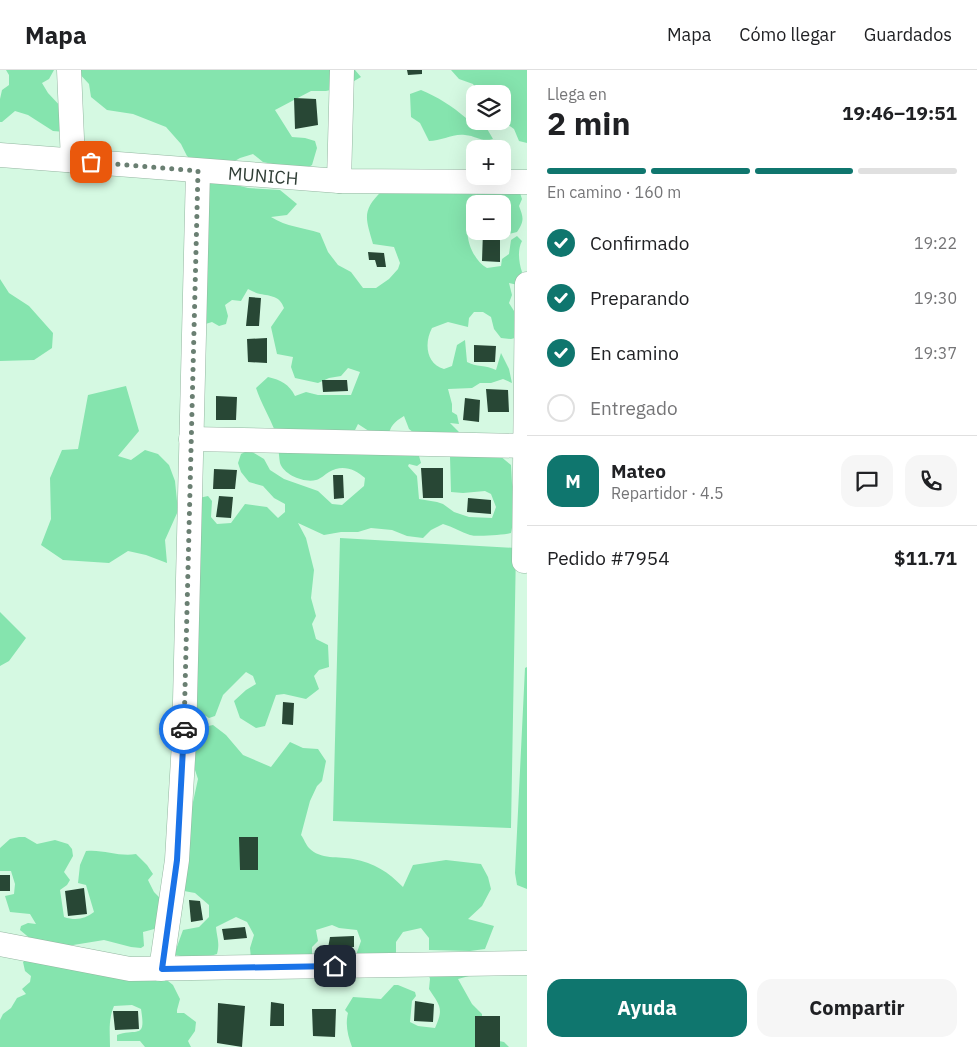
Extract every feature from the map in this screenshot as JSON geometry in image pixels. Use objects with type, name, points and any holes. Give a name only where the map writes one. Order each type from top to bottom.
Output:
[{"type":"street","points":[[69,70],[73,161]]},
{"type":"street","points":[[339,181],[342,70]]},
{"type":"street","name":"MUNICH","points":[[0,155],[339,181],[527,182]]},
{"type":"street","points":[[162,969],[177,860],[183,752],[198,171]]},
{"type":"street","points":[[524,561],[527,284]]},
{"type":"street","points":[[192,439],[526,446]]},
{"type":"street","points":[[0,944],[130,969],[527,963]]},
{"type":"green space","points":[[6,70],[54,70],[49,79],[42,83],[48,93],[63,109],[65,132],[53,131],[28,115],[15,111],[0,122],[2,90],[9,85],[9,75]]},
{"type":"green space","points":[[76,70],[355,70],[361,77],[344,87],[326,91],[311,91],[275,110],[292,137],[315,141],[317,148],[312,165],[297,174],[286,167],[263,162],[253,154],[240,158],[226,166],[196,163],[187,156],[181,144],[166,127],[133,114],[107,110],[91,97],[89,84]]},
{"type":"green space","points":[[451,70],[527,70],[527,143],[519,141],[514,129],[511,127],[511,85],[474,85],[459,79]]},
{"type":"green space","points":[[421,90],[445,102],[466,118],[466,130],[488,130],[493,139],[485,140],[461,135],[429,141],[420,123],[411,117],[410,94]]},
{"type":"green space","points":[[213,179],[248,188],[280,190],[297,204],[287,215],[271,217],[289,225],[320,233],[328,252],[338,265],[351,272],[363,288],[376,288],[389,279],[398,269],[400,263],[394,247],[373,244],[368,228],[368,210],[382,191],[519,190],[522,199],[519,206],[522,219],[517,232],[511,234],[511,195],[466,195],[466,240],[468,240],[474,255],[482,265],[487,268],[501,266],[502,259],[509,254],[511,240],[517,236],[522,241],[519,248],[519,256],[522,272],[518,285],[509,283],[512,295],[509,303],[514,311],[515,338],[501,338],[494,329],[491,317],[483,312],[474,312],[469,318],[468,327],[448,322],[432,328],[428,340],[430,358],[433,363],[444,369],[452,366],[457,345],[465,340],[467,362],[470,364],[496,370],[501,353],[509,369],[512,383],[503,379],[491,383],[480,383],[472,388],[448,389],[452,412],[457,415],[459,424],[450,423],[459,432],[450,435],[418,436],[409,429],[404,416],[393,425],[388,438],[378,437],[358,424],[353,434],[275,431],[256,388],[268,377],[284,383],[295,396],[306,392],[318,395],[351,395],[360,372],[348,368],[341,376],[329,378],[318,383],[295,378],[291,367],[293,357],[277,354],[271,327],[284,308],[282,304],[275,297],[258,294],[248,289],[241,301],[232,300],[225,305],[228,316],[226,324],[219,326],[212,322],[199,326],[201,191]]},
{"type":"green space","points":[[0,279],[9,293],[29,306],[53,333],[52,348],[34,360],[0,361]]},
{"type":"green space","points":[[126,386],[139,431],[118,456],[131,460],[145,450],[158,454],[169,465],[175,481],[178,511],[165,540],[167,563],[128,551],[109,563],[63,560],[41,545],[51,519],[50,478],[62,450],[78,449],[88,395]]},
{"type":"green space","points":[[278,447],[415,453],[419,456],[421,463],[417,466],[409,464],[408,466],[417,476],[419,499],[443,504],[454,512],[469,517],[492,518],[496,507],[491,494],[485,491],[451,492],[450,457],[493,450],[511,465],[512,483],[517,502],[511,533],[497,535],[470,535],[443,524],[431,530],[423,538],[407,536],[392,530],[371,528],[358,532],[324,535],[298,523],[306,538],[314,570],[311,598],[316,616],[312,624],[316,639],[328,645],[329,667],[319,670],[314,676],[319,689],[306,699],[284,694],[276,695],[265,726],[256,728],[240,718],[234,701],[256,684],[253,676],[246,672],[223,695],[215,716],[209,718],[194,708],[199,498],[208,496],[212,501],[211,517],[217,524],[231,523],[245,504],[267,507],[278,518],[285,512],[285,504],[274,498],[263,486],[249,482],[241,472],[238,463],[241,454],[249,450],[264,459],[270,470],[284,479],[318,491],[332,504],[342,505],[364,486],[365,478],[353,470],[339,468],[327,473],[320,479],[311,481],[300,479],[282,467]]},
{"type":"green space","points":[[340,538],[516,548],[511,828],[333,821]]},
{"type":"green space","points":[[0,612],[26,638],[9,661],[0,666]]},
{"type":"green space","points":[[527,667],[527,889],[517,885],[515,873],[525,668]]},
{"type":"green space","points":[[213,725],[226,735],[243,755],[271,767],[290,742],[303,748],[318,749],[326,761],[322,781],[317,786],[310,801],[301,835],[313,852],[324,856],[353,859],[368,863],[392,877],[403,887],[413,865],[446,860],[481,864],[488,877],[491,889],[482,906],[468,919],[494,926],[485,949],[470,951],[429,950],[429,938],[421,928],[403,932],[396,942],[396,957],[356,955],[361,941],[357,930],[339,928],[332,925],[316,930],[318,941],[312,947],[312,958],[251,959],[250,948],[254,935],[247,922],[236,917],[216,927],[217,954],[200,959],[174,955],[183,930],[199,927],[209,917],[209,905],[195,893],[184,891],[188,825],[198,779],[192,761],[195,737],[199,728]]},
{"type":"green space","points":[[25,837],[37,844],[55,840],[68,844],[72,849],[73,856],[64,872],[70,880],[60,890],[64,917],[72,919],[84,918],[94,912],[86,885],[78,883],[80,865],[86,851],[123,855],[136,854],[153,874],[148,880],[154,892],[166,904],[158,928],[143,932],[144,946],[141,948],[104,940],[61,947],[32,940],[20,930],[21,926],[28,923],[36,924],[30,914],[10,912],[5,896],[14,894],[15,884],[11,871],[0,871],[0,848],[10,839]]},
{"type":"green space","points":[[27,959],[163,977],[173,985],[180,999],[177,1013],[184,1013],[196,1022],[195,1031],[188,1041],[191,1047],[145,1047],[140,1041],[117,1041],[117,1035],[141,1029],[141,1009],[132,1005],[114,1006],[110,1021],[110,1047],[0,1047],[0,1020],[17,998],[26,994],[22,989],[30,982],[31,976],[25,971],[23,962]]},
{"type":"green space","points":[[467,970],[469,976],[458,979],[472,1004],[482,1014],[482,1020],[499,1041],[504,1042],[509,1047],[352,1047],[347,1030],[348,1013],[345,1010],[353,997],[381,999],[394,985],[398,985],[415,992],[416,996],[412,1001],[410,1022],[418,1026],[435,1028],[440,1011],[436,999],[429,989],[430,979],[428,973]]},
{"type":"building","points":[[407,70],[422,70],[422,74],[408,75]]},
{"type":"building","points":[[294,98],[316,99],[318,125],[295,129]]},
{"type":"building","points":[[483,240],[500,240],[500,262],[482,261]]},
{"type":"building","points":[[368,252],[384,253],[386,267],[377,267],[375,260],[369,260]]},
{"type":"building","points":[[249,297],[261,298],[259,326],[246,326]]},
{"type":"building","points":[[267,338],[267,363],[248,362],[247,339]]},
{"type":"building","points":[[474,345],[496,346],[495,362],[474,362]]},
{"type":"building","points":[[322,380],[347,380],[348,391],[323,392]]},
{"type":"building","points":[[486,389],[508,390],[509,412],[488,412]]},
{"type":"building","points":[[216,396],[237,397],[236,420],[216,420]]},
{"type":"building","points":[[465,398],[480,400],[479,422],[463,420]]},
{"type":"building","points":[[421,468],[443,468],[443,498],[423,498]]},
{"type":"building","points":[[214,469],[237,470],[235,489],[213,489]]},
{"type":"building","points":[[333,475],[343,475],[344,498],[334,499]]},
{"type":"building","points":[[219,496],[233,497],[231,518],[216,517]]},
{"type":"building","points":[[468,498],[491,500],[491,514],[467,512]]},
{"type":"building","points":[[283,702],[294,703],[293,725],[282,724]]},
{"type":"building","points":[[239,837],[258,837],[258,870],[240,870]]},
{"type":"building","points":[[0,875],[10,875],[10,891],[0,891]]},
{"type":"building","points":[[84,888],[87,914],[68,916],[65,891]]},
{"type":"building","points":[[189,900],[200,901],[203,920],[191,922]]},
{"type":"building","points":[[245,927],[247,938],[224,940],[222,929]]},
{"type":"building","points":[[354,936],[354,947],[328,948],[330,937]]},
{"type":"building","points":[[415,1001],[434,1004],[433,1022],[414,1021]]},
{"type":"building","points":[[271,1002],[284,1004],[284,1026],[270,1026]]},
{"type":"building","points":[[218,1003],[245,1006],[242,1047],[217,1043]]},
{"type":"building","points":[[312,1009],[336,1009],[335,1037],[313,1036]]},
{"type":"building","points":[[113,1011],[138,1011],[139,1029],[115,1030]]},
{"type":"building","points":[[475,1016],[500,1016],[500,1047],[475,1047]]},
{"type":"way so far","points":[[91,162],[198,171],[184,729]]},
{"type":"route","points":[[184,729],[177,860],[162,969],[335,966]]}]
